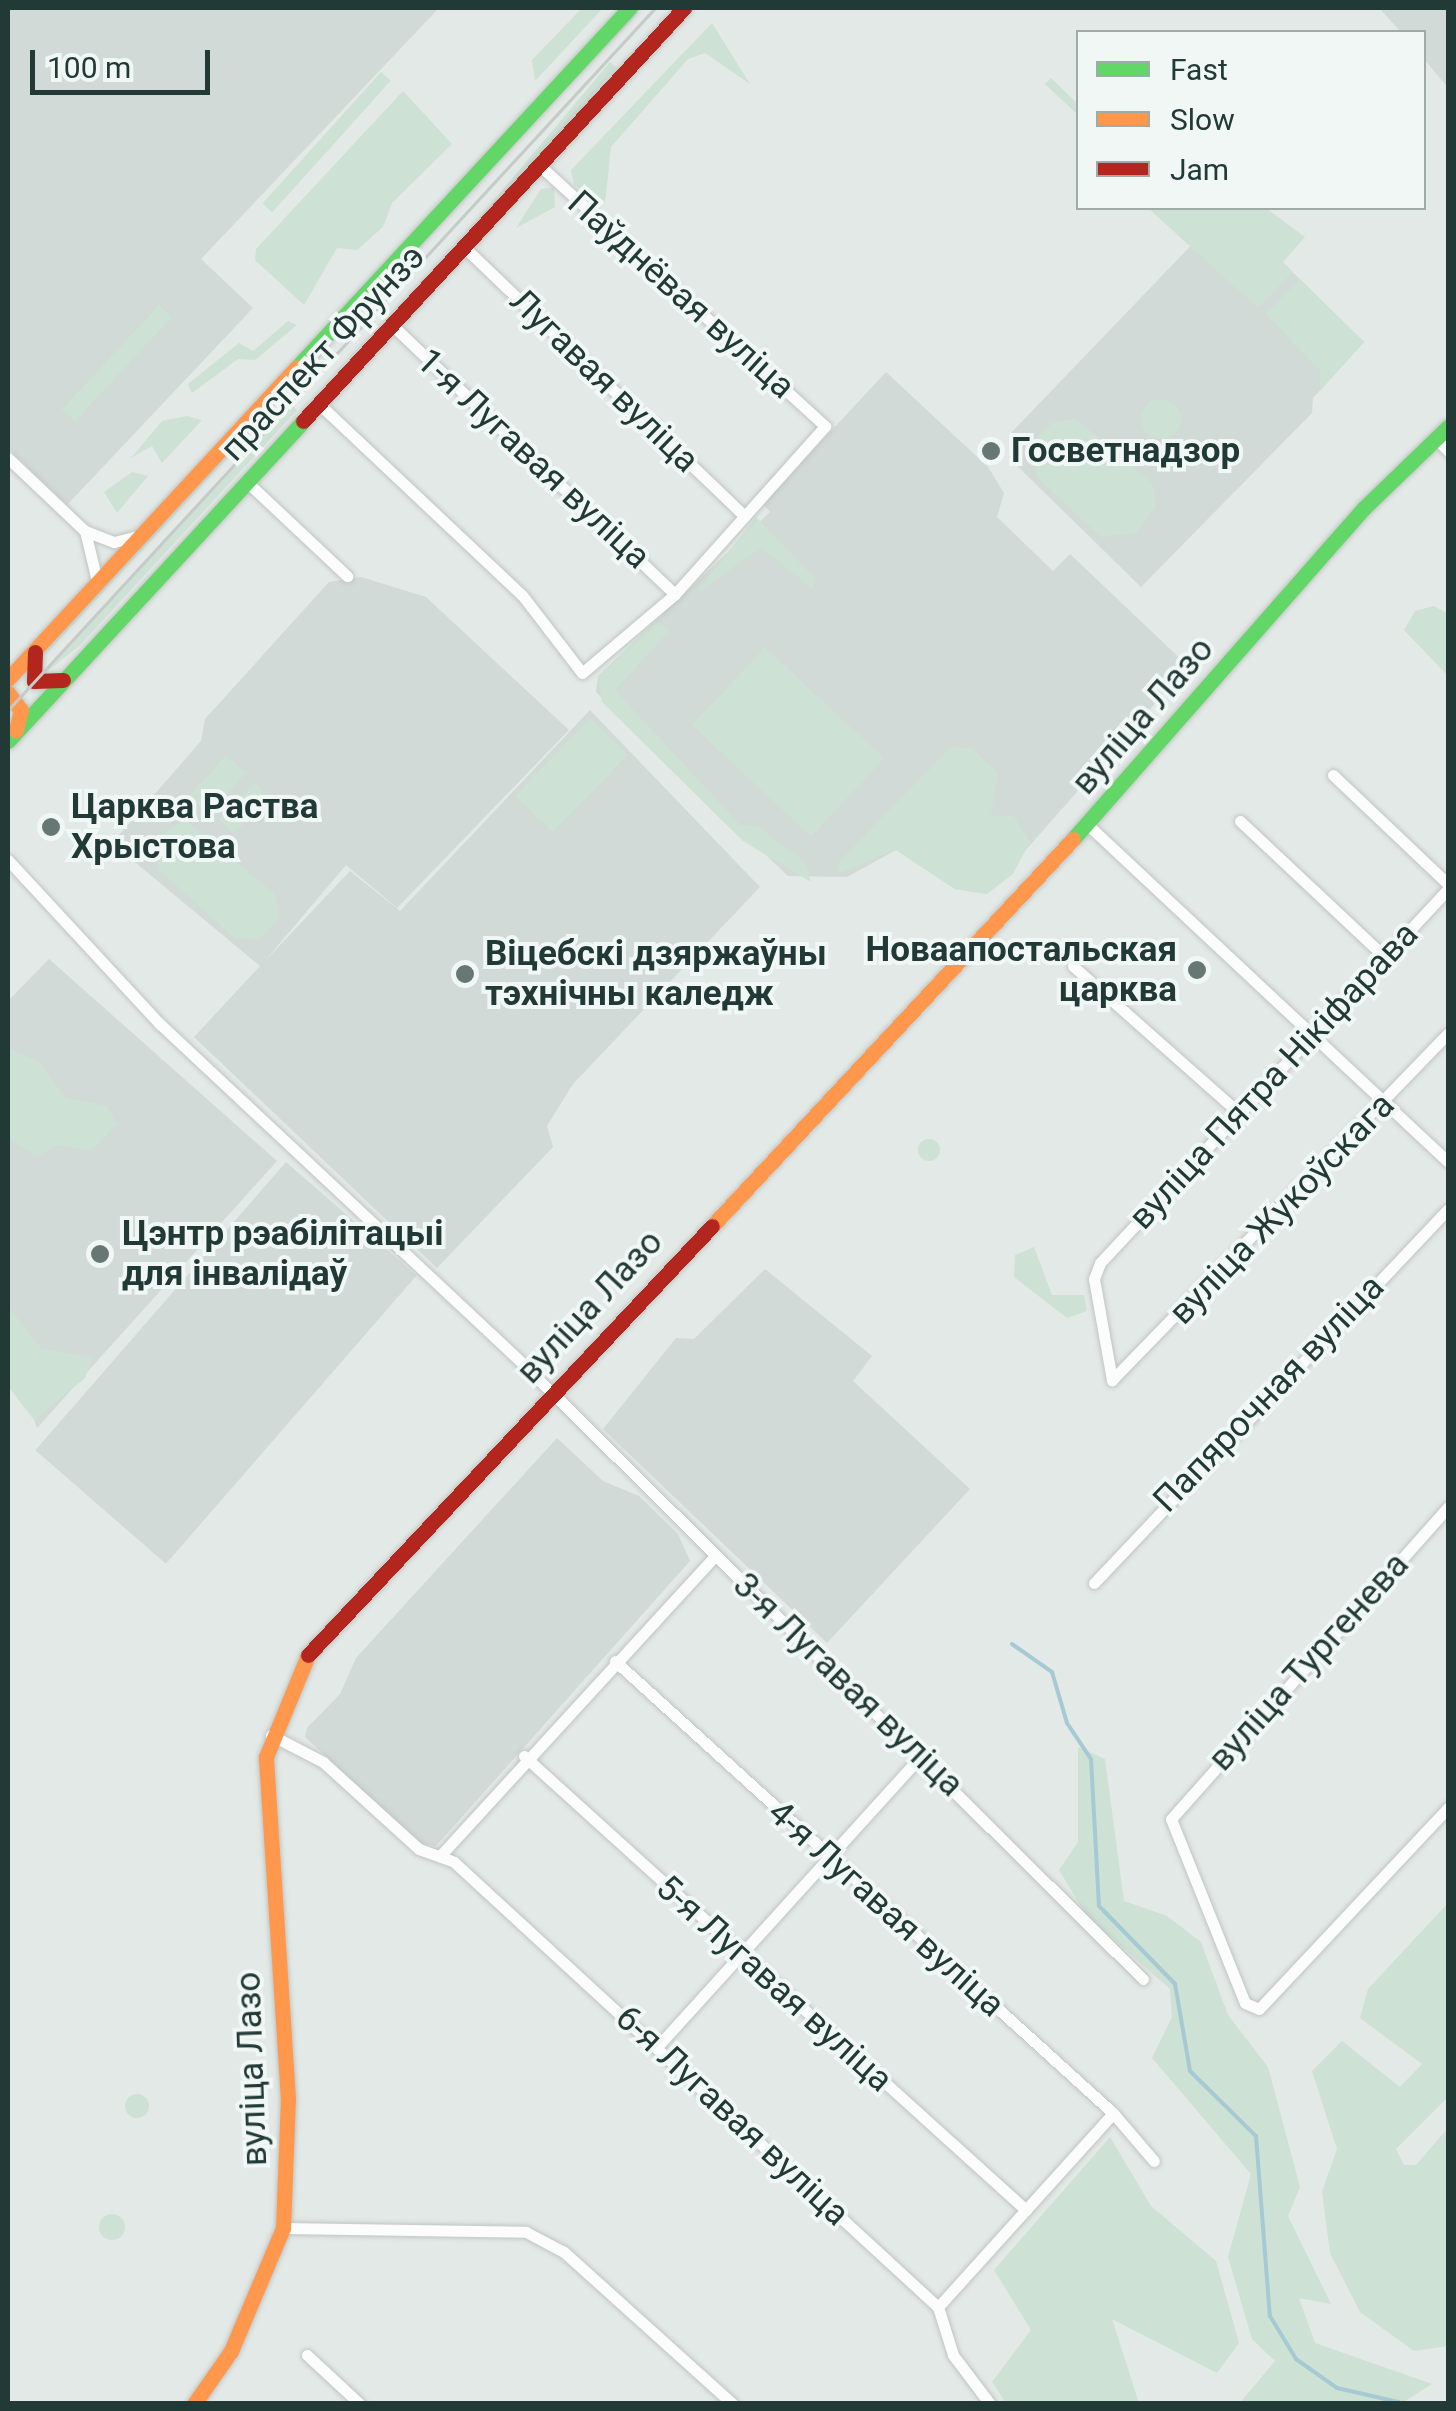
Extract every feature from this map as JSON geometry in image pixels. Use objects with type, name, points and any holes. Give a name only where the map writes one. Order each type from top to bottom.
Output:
[{"type":"street","name":"праспект Фрунзэ","points":[[8,680],[630,8]]},
{"type":"street","name":"праспект Фрунзэ","points":[[11,737],[684,8]]},
{"type":"street","name":"Паўднёвая вуліца","points":[[538,164],[825,426],[745,516]]},
{"type":"street","name":"Лугавая вуліца","points":[[463,246],[745,516]]},
{"type":"street","name":"1-я Лугавая вуліца","points":[[391,324],[675,594]]},
{"type":"street","points":[[318,403],[522,594],[582,673],[675,594],[745,516]]},
{"type":"street","points":[[1442,432],[1448,451]]},
{"type":"street","name":"вуліца Лазо","points":[[194,2404],[232,2352],[282,2228],[288,2099],[266,1788],[271,1735],[321,1637],[1088,825],[1442,432]]},
{"type":"street","points":[[8,458],[85,531],[114,542],[138,536]]},
{"type":"street","points":[[246,481],[347,576]]},
{"type":"street","points":[[85,531],[97,581]]},
{"type":"street","points":[[36,648],[31,678],[65,679]]},
{"type":"street","points":[[8,693],[22,710],[11,737]]},
{"type":"street","points":[[1332,775],[1448,887]]},
{"type":"street","points":[[1240,821],[1385,957]]},
{"type":"street","points":[[1088,825],[1448,1162]]},
{"type":"street","name":"3-я Лугавая вуліца","points":[[8,860],[160,1024],[551,1392],[1143,1979]]},
{"type":"street","name":"вуліца Пятра Нікіфарава","points":[[1100,1262],[1448,887]]},
{"type":"street","points":[[1073,966],[1240,1114]]},
{"type":"street","name":"вуліца Жукоўскага","points":[[1100,1262],[1094,1279],[1112,1380],[1448,1033]]},
{"type":"street","name":"Папярочная вуліца","points":[[1094,1582],[1448,1209]]},
{"type":"street","name":"вуліца Тургенева","points":[[1448,1507],[1171,1819],[1245,2002],[1259,2009],[1448,1808]]},
{"type":"street","points":[[440,1856],[524,1756],[715,1556]]},
{"type":"street","name":"4-я Лугавая вуліца","points":[[614,1661],[1112,2114],[1154,2161]]},
{"type":"street","name":"6-я Лугавая вуліца","points":[[271,1735],[304,1748],[418,1849],[440,1856],[657,2047],[938,2307],[953,2355],[990,2404]]},
{"type":"street","name":"5-я Лугавая вуліца","points":[[524,1756],[1026,2210]]},
{"type":"street","points":[[657,2047],[920,1757]]},
{"type":"street","points":[[938,2307],[1112,2114]]},
{"type":"street","points":[[282,2228],[526,2232],[564,2252],[733,2404]]},
{"type":"street","points":[[307,2355],[360,2404]]},
{"type":"shaded area","points":[[8,8],[439,8],[201,259],[253,308],[67,505],[8,448]]},
{"type":"shaded area","points":[[1379,8],[1448,8],[1448,88],[1426,61],[1426,30],[1399,30]]},
{"type":"shaded area","points":[[1225,210],[1364,342],[1313,398],[1312,413],[1141,587],[1008,457],[1017,448],[1009,435]]},
{"type":"shaded area","name":"Віцебскі дзяржаўны тэхнічны каледж","points":[[886,372],[988,467],[1004,493],[997,517],[1053,571],[1070,554],[1188,666],[987,894],[955,889],[896,850],[847,877],[788,876],[596,692],[598,676],[770,512],[763,504]]},
{"type":"shaded area","name":"Віцебскі дзяржаўны тэхнічны каледж","points":[[361,577],[426,597],[569,730],[397,908],[346,865],[264,962],[350,871],[400,911],[590,710],[760,887],[573,1084],[547,1126],[553,1147],[437,1268],[194,1037],[260,966],[112,843],[201,741],[205,719],[329,582]]},
{"type":"shaded area","name":"Цэнтр рэабілітацыі для інвалідаў","points":[[49,959],[277,1161],[37,1428],[8,1347],[8,1001]]},
{"type":"shaded area","points":[[286,1162],[417,1275],[166,1564],[35,1450]]},
{"type":"shaded area","points":[[765,1269],[872,1356],[853,1381],[970,1489],[827,1643],[603,1429],[676,1338],[694,1339]]},
{"type":"shaded area","points":[[557,1438],[603,1481],[639,1496],[678,1534],[690,1561],[436,1846],[419,1843],[305,1737],[307,1728],[340,1694],[356,1658]]},
{"type":"green space","points":[[582,8],[603,8],[535,81],[532,60]]},
{"type":"green space","points":[[631,13],[635,17],[379,284]]},
{"type":"green space","points":[[712,23],[750,84],[705,53],[688,59],[611,147],[605,203],[574,185],[571,170]]},
{"type":"green space","points":[[610,62],[616,67],[364,367],[358,362]]},
{"type":"green space","points":[[381,72],[391,81],[272,212],[263,204]]},
{"type":"green space","points":[[1051,78],[1076,102],[1076,113],[1045,84]]},
{"type":"green space","points":[[403,91],[452,144],[392,203],[383,227],[357,250],[337,248],[304,305],[255,260],[256,249]]},
{"type":"green space","points":[[554,187],[555,207],[516,228],[541,189]]},
{"type":"green space","points":[[1150,210],[1269,210],[1305,237],[1283,262],[1293,272],[1258,308]]},
{"type":"green space","points":[[1300,279],[1364,342],[1320,391],[1320,371],[1266,314]]},
{"type":"green space","points":[[159,305],[172,317],[75,422],[61,410]]},
{"type":"green space","points":[[288,321],[297,325],[255,360],[238,359],[192,393],[188,384],[239,343],[253,351]]},
{"type":"green space","points":[[324,345],[328,349],[33,668],[88,600]]},
{"type":"green space","points":[[1161,399],[1175,405],[1181,419],[1175,433],[1161,439],[1147,433],[1141,419],[1147,405]]},
{"type":"green space","points":[[292,405],[297,410],[80,645],[38,679]]},
{"type":"green space","points":[[187,416],[202,420],[162,463],[152,446],[131,458],[162,421]]},
{"type":"green space","points":[[1076,419],[1152,483],[1156,505],[1137,533],[1101,537],[1037,477],[1034,440],[1052,423]]},
{"type":"green space","points":[[132,472],[148,476],[117,513],[104,492]]},
{"type":"green space","points":[[756,517],[814,577],[813,589],[761,548],[695,594]]},
{"type":"green space","points":[[1434,606],[1448,614],[1448,676],[1404,630],[1415,611]]},
{"type":"green space","points":[[656,621],[670,630],[615,690],[740,825],[757,826],[805,862],[811,882],[743,841],[602,702],[598,676]]},
{"type":"green space","points":[[765,647],[884,758],[811,836],[692,725]]},
{"type":"green space","points":[[590,718],[628,755],[553,833],[515,796]]},
{"type":"green space","points":[[951,747],[972,748],[998,773],[991,816],[1013,815],[1030,842],[1013,874],[987,894],[955,889],[896,850],[838,874],[837,864]]},
{"type":"green space","points":[[226,755],[246,773],[209,815],[189,797]]},
{"type":"green space","points":[[255,783],[270,798],[234,834],[219,819]]},
{"type":"green space","points":[[184,819],[275,894],[279,918],[259,940],[234,938],[159,870],[153,841]]},
{"type":"green space","points":[[9,1048],[38,1061],[66,1098],[107,1106],[117,1124],[91,1151],[57,1145],[36,1157],[8,1137]]},
{"type":"green space","points":[[929,1139],[937,1142],[937,1158],[929,1161],[921,1158],[918,1150],[921,1142]]},
{"type":"green space","points":[[1034,1247],[1052,1295],[1084,1295],[1087,1311],[1067,1318],[1014,1277],[1015,1255]]},
{"type":"green space","points":[[8,1306],[41,1348],[92,1358],[85,1378],[34,1420],[8,1386]]},
{"type":"green space","points":[[1078,1747],[1105,1759],[1124,1901],[1167,1916],[1201,1942],[1228,2015],[1268,2067],[1300,2187],[1288,2216],[1331,2304],[1299,2298],[1315,2343],[1432,2384],[1402,2403],[1240,2403],[1275,2361],[1252,2339],[1228,2257],[1251,2174],[1152,2058],[1172,2017],[1170,1989],[1087,1916],[1059,1870],[1078,1842]]},
{"type":"green space","points":[[1448,1903],[1448,2097],[1396,2149],[1404,2165],[1416,2165],[1448,2128],[1448,2346],[1414,2351],[1360,2312],[1330,2253],[1322,2192],[1337,2149],[1312,2071],[1342,2041],[1400,2087],[1422,2064],[1360,2018],[1368,1989]]},
{"type":"green space","points":[[137,2094],[146,2097],[146,2115],[137,2118],[128,2115],[125,2106],[128,2097]]},
{"type":"green space","points":[[1110,2137],[1151,2206],[1216,2261],[1239,2343],[1217,2373],[1112,2319],[1139,2403],[1006,2403],[992,2382],[1031,2330],[994,2270]]},
{"type":"green space","points":[[112,2214],[121,2218],[125,2227],[121,2236],[112,2240],[103,2236],[99,2227],[103,2218]]},
{"type":"waterway","points":[[1012,1644],[1052,1672],[1067,1723],[1091,1759],[1099,1906],[1175,1984],[1190,2071],[1256,2136],[1270,2316],[1296,2359],[1337,2388],[1398,2402]]},
{"type":"tram line","points":[[8,710],[655,8]]},
{"type":"traffic: fast","points":[[297,367],[630,8]]},
{"type":"traffic: fast","points":[[8,741],[303,421]]},
{"type":"traffic: fast","points":[[1073,839],[1364,508],[1448,427]]},
{"type":"traffic: slow","points":[[8,679],[297,367]]},
{"type":"traffic: slow","points":[[8,693],[21,710],[16,730]]},
{"type":"traffic: slow","points":[[712,1226],[1073,839]]},
{"type":"traffic: slow","points":[[194,2404],[231,2351],[283,2228],[288,2099],[266,1757],[308,1655]]},
{"type":"traffic: jam","points":[[303,421],[684,8]]},
{"type":"traffic: jam","points":[[35,652],[34,681],[63,680]]},
{"type":"traffic: jam","points":[[308,1655],[712,1226]]},
{"type":"place","name":"Госветнадзор","points":[[991,451]]},
{"type":"place","name":"Царква Раства Хрыстова","points":[[51,827]]},
{"type":"place","name":"Новаапостальская царква","points":[[1197,970]]},
{"type":"place","name":"Віцебскі дзяржаўны тэхнічны каледж","points":[[465,974]]},
{"type":"place","name":"Цэнтр рэабілітацыі для інвалідаў","points":[[100,1254]]}]
